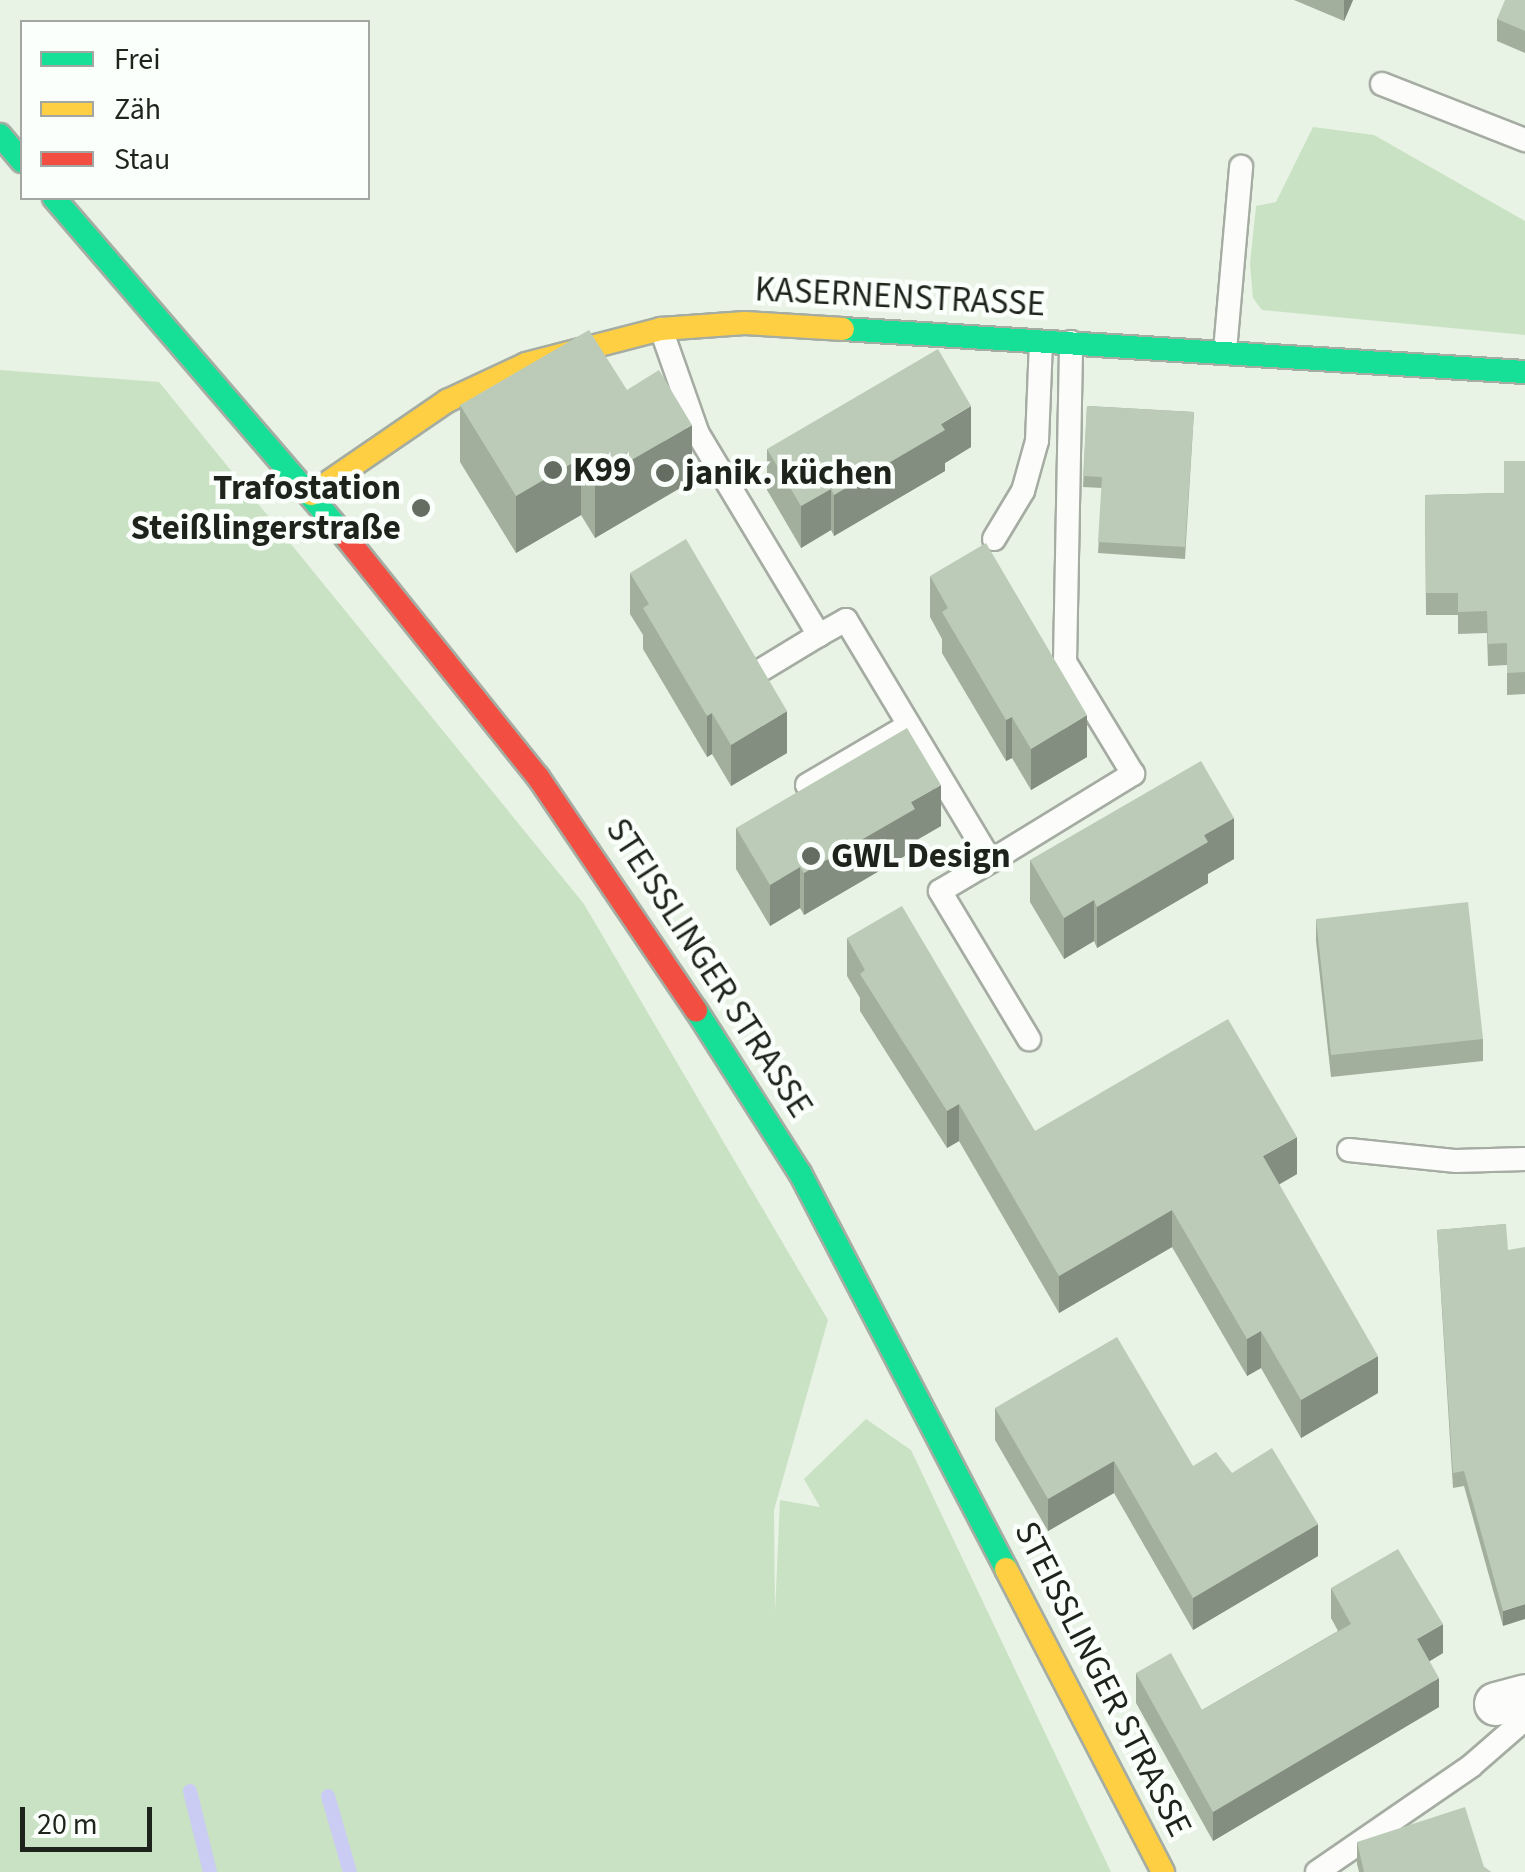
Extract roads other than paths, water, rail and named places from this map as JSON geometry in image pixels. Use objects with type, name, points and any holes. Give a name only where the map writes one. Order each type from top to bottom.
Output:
[{"type":"street","points":[[0,135],[20,160]]},
{"type":"street","name":"STEISSLINGER STRASSE","points":[[56,200],[311,494],[610,876],[800,1172],[1164,1872]]},
{"type":"street","name":"KASERNENSTRASSE","points":[[311,494],[447,401],[526,364],[661,329],[745,323],[1525,372]]},
{"type":"lane","points":[[1382,84],[1525,140]]},
{"type":"lane","points":[[1225,351],[1241,168]]},
{"type":"lane","points":[[661,329],[698,434],[820,635]]},
{"type":"lane","points":[[1029,1039],[940,891],[1133,774],[1065,662],[1072,342]]},
{"type":"lane","points":[[994,540],[1024,491],[1037,441],[1041,343]]},
{"type":"lane","points":[[764,670],[846,620],[992,861]]},
{"type":"lane","points":[[807,785],[909,724]]},
{"type":"lane","points":[[1349,1150],[1456,1160],[1525,1158]]},
{"type":"lane","points":[[1317,1872],[1471,1766],[1515,1706]]},
{"type":"waterway","points":[[190,1791],[210,1872]]},
{"type":"waterway","points":[[328,1796],[350,1872]]},
{"type":"place","name":"K99","points":[[553,470]]},
{"type":"place","name":"janik. küchen","points":[[665,473]]},
{"type":"place","name":"Trafostation Steißlingerstraße","points":[[421,508]]},
{"type":"place","name":"GWL Design","points":[[811,856]]}]
